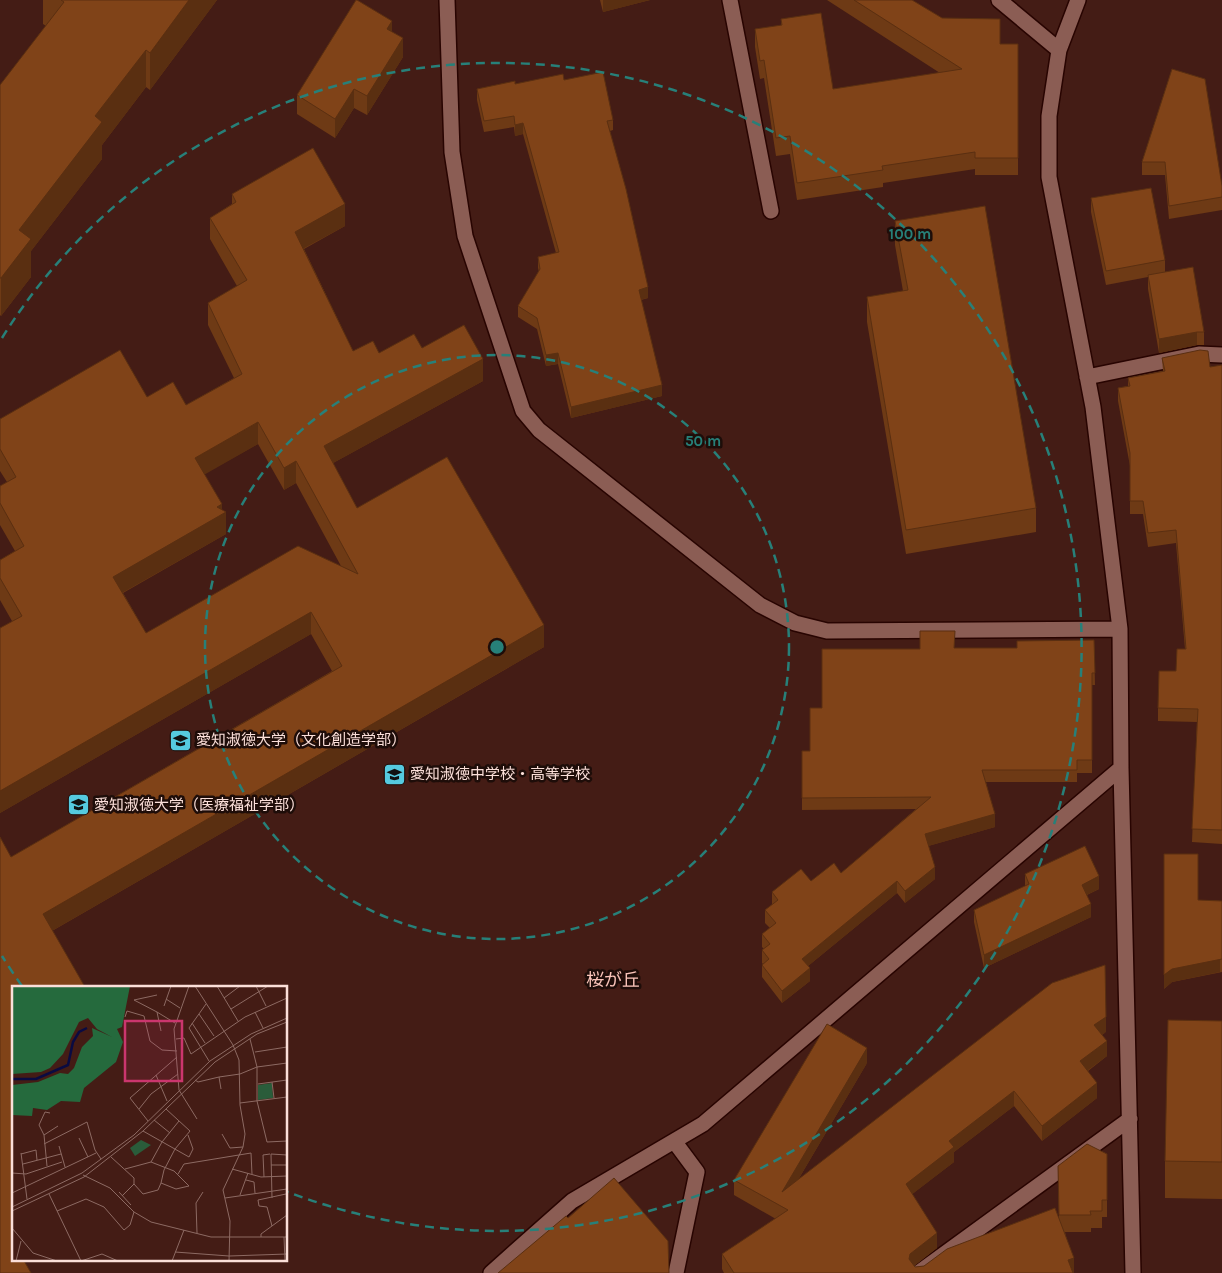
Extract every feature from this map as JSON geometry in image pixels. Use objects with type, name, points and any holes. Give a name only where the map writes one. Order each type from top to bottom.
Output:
[{"type":"street","points":[[447,0],[452,152],[465,236],[523,411],[539,430],[760,605],[795,623],[827,631],[1120,629]]},
{"type":"street","points":[[730,0],[771,211]]},
{"type":"street","points":[[999,0],[1059,50]]},
{"type":"street","points":[[1078,0],[1059,50],[1048,116],[1048,177],[1093,407],[1120,629],[1134,1273]]},
{"type":"street","points":[[1087,377],[1199,354],[1222,355]]},
{"type":"street","points":[[491,1273],[572,1201],[703,1124],[1122,768]]},
{"type":"street","points":[[918,1273],[1130,1119]]},
{"type":"street","points":[[674,1141],[697,1172],[676,1273]]},
{"type":"building","points":[[61,0],[189,0],[150,53],[146,50],[95,116],[102,122],[19,230],[31,239],[0,278],[0,85],[64,2]]},
{"type":"building","points":[[356,0],[392,21],[387,29],[403,38],[367,96],[354,89],[335,119],[297,95]]},
{"type":"building","points":[[854,0],[912,0],[942,18],[1000,19],[1000,44],[1018,44],[1018,158],[975,158],[975,152],[882,166],[883,170],[797,183],[790,136],[776,138],[764,60],[760,61],[755,29],[782,25],[781,19],[821,13],[833,89],[962,69]]},
{"type":"building","points":[[1172,69],[1205,79],[1222,186],[1222,197],[1169,206],[1165,162],[1142,162]]},
{"type":"building","points":[[603,72],[613,120],[607,121],[626,189],[648,287],[639,290],[662,385],[571,407],[558,353],[546,355],[537,318],[518,306],[540,269],[538,257],[559,252],[523,123],[515,125],[514,116],[484,121],[477,89],[515,81],[515,84],[563,74],[564,80]]},
{"type":"building","points":[[313,148],[345,204],[295,232],[353,351],[373,341],[379,353],[414,334],[422,348],[464,325],[483,359],[324,446],[357,508],[447,457],[544,625],[43,914],[84,986],[12,986],[12,1260],[24,1260],[31,1273],[0,1273],[0,837],[11,857],[342,666],[311,612],[0,791],[0,628],[22,616],[0,578],[0,560],[24,546],[0,503],[0,486],[16,477],[0,449],[0,419],[120,350],[147,397],[173,382],[186,405],[242,374],[208,303],[247,280],[210,218],[236,202],[232,194]],"holes":[[[258,422],[284,468],[296,461],[358,574],[298,546],[146,633],[113,577],[226,512],[217,507],[222,504],[195,458]]]},
{"type":"building","points":[[1151,188],[1165,260],[1106,271],[1091,198]]},
{"type":"building","points":[[985,206],[1036,508],[906,530],[867,297],[908,290],[895,221]]},
{"type":"building","points":[[1193,267],[1204,332],[1159,339],[1148,275]]},
{"type":"building","points":[[1200,350],[1208,351],[1210,367],[1222,365],[1222,830],[1192,829],[1198,709],[1158,708],[1159,671],[1176,671],[1177,649],[1186,649],[1176,530],[1148,533],[1143,501],[1130,501],[1130,453],[1118,388],[1130,386],[1128,378],[1165,371],[1162,358]]},
{"type":"building","points":[[920,631],[955,631],[954,648],[1017,648],[1017,641],[1094,640],[1095,673],[1092,673],[1092,760],[1077,760],[1077,770],[982,770],[995,814],[925,834],[935,867],[905,891],[897,881],[802,959],[810,968],[782,991],[762,965],[769,959],[762,950],[770,944],[762,934],[776,923],[765,910],[778,900],[772,892],[801,869],[811,881],[834,863],[841,873],[931,797],[802,798],[802,751],[810,751],[810,708],[822,708],[822,649],[920,649]]},
{"type":"building","points":[[1085,846],[1099,876],[1082,885],[1091,904],[984,955],[974,910],[1029,884],[1025,874]]},
{"type":"building","points":[[1164,854],[1198,854],[1198,900],[1222,901],[1222,959],[1172,969],[1164,975]]},
{"type":"building","points":[[1105,965],[1106,1017],[1094,1025],[1107,1041],[1080,1061],[1097,1083],[1042,1126],[1014,1091],[949,1141],[954,1147],[906,1184],[937,1233],[910,1254],[909,1259],[915,1267],[924,1266],[947,1249],[1055,1208],[1074,1258],[1068,1260],[1073,1273],[734,1273],[722,1254],[788,1210],[734,1180],[827,1024],[867,1048],[782,1192],[1052,983]]},
{"type":"building","points":[[1168,1020],[1222,1021],[1222,1162],[1165,1161]]},
{"type":"building","points":[[1087,1144],[1107,1154],[1107,1200],[1102,1200],[1102,1211],[1090,1211],[1091,1215],[1059,1215],[1058,1166]]},
{"type":"building","points":[[614,1178],[668,1241],[669,1273],[498,1273],[566,1216],[568,1218]]},
{"type":"place","name":"愛知淑徳大学（文化創造学部）","points":[[180,740]]},
{"type":"place","name":"愛知淑徳中学校・高等学校","points":[[394,774]]},
{"type":"place","name":"愛知淑徳大学（医療福祉学部）","points":[[78,805]]},
{"type":"district","name":"桜が丘","points":[[613,980]]}]
